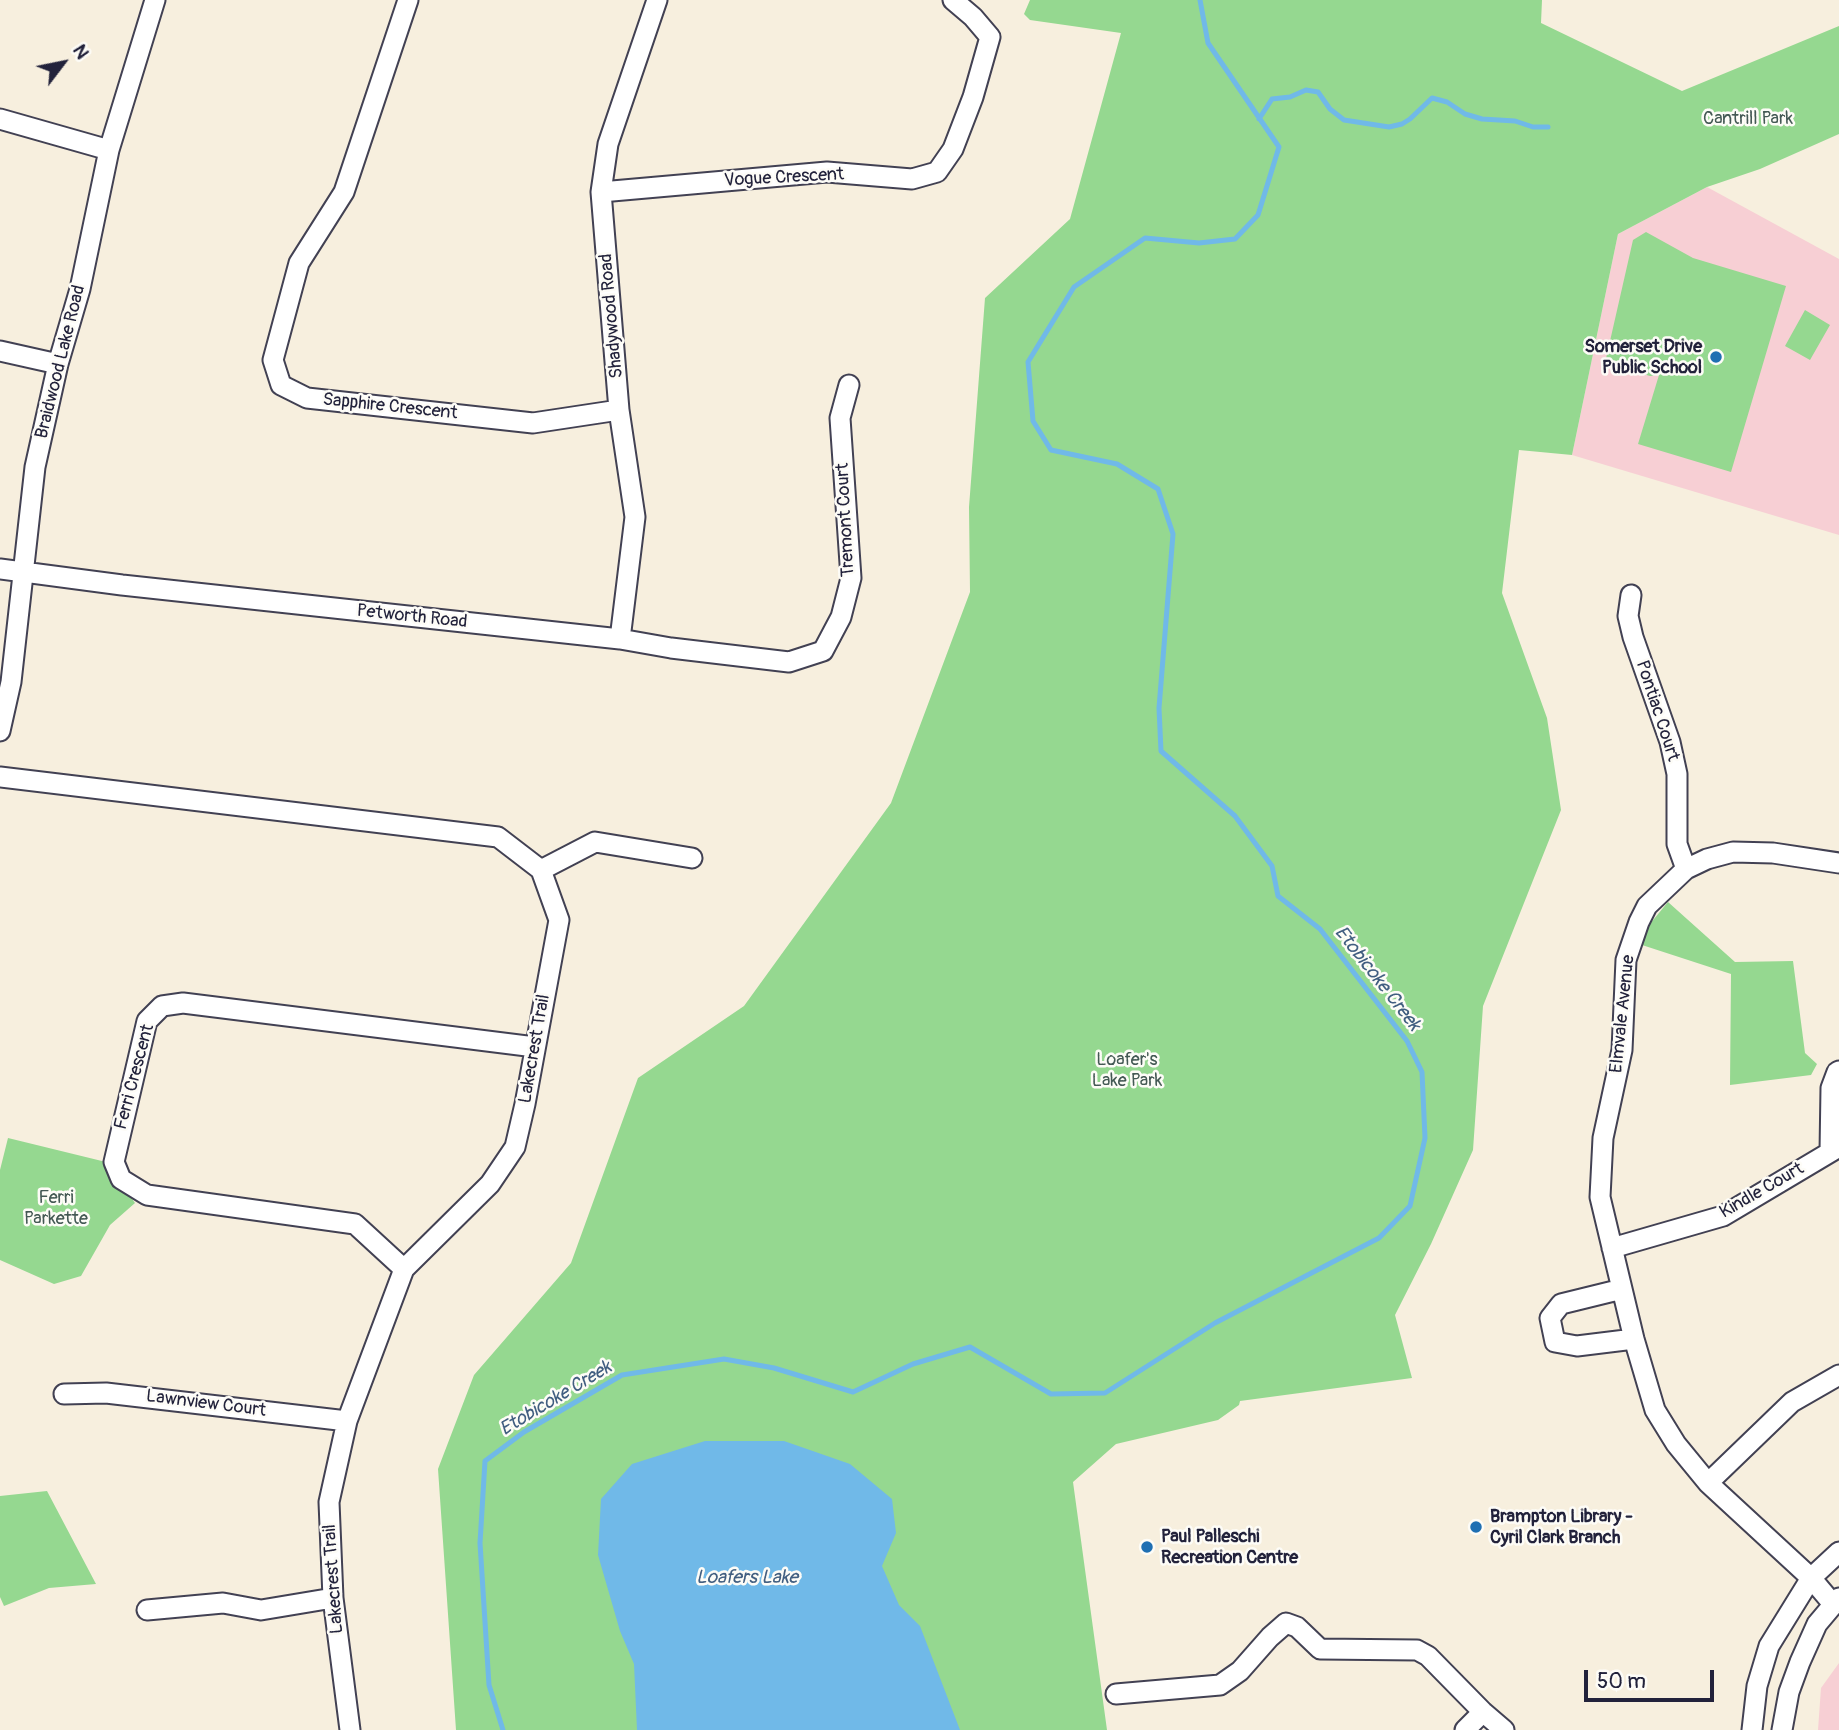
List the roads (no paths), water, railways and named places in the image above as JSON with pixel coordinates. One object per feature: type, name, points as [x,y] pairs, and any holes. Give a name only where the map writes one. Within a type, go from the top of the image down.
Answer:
[{"type":"street","name":"Braidwood Lake Road","points":[[0,732],[11,682],[35,467],[58,364],[80,289],[108,150],[155,0]]},
{"type":"street","name":"Sapphire Crescent","points":[[408,0],[344,192],[299,263],[273,360],[281,385],[307,398],[533,424],[619,410]]},
{"type":"street","name":"Shadywood Road","points":[[620,639],[635,517],[619,410],[601,192],[608,144],[657,0]]},
{"type":"street","name":"Vogue Crescent","points":[[601,192],[827,172],[912,179],[937,172],[953,149],[973,97],[990,37],[973,17],[953,0]]},
{"type":"street","points":[[0,119],[108,150]]},
{"type":"street","points":[[0,351],[58,364]]},
{"type":"street","name":"Tremont Court","points":[[822,651],[841,617],[851,578],[840,418],[849,385]]},
{"type":"street","name":"Petworth Road","points":[[0,569],[620,639],[789,662],[822,651]]},
{"type":"street","name":"Pontiac Court","points":[[1631,595],[1628,616],[1633,637],[1670,742],[1677,774],[1677,844],[1686,869]]},
{"type":"street","points":[[0,777],[498,837],[541,870],[595,842],[692,858]]},
{"type":"street","name":"Elmvale Avenue","points":[[1836,1601],[1709,1483],[1676,1444],[1655,1410],[1634,1339],[1600,1197],[1603,1138],[1622,1050],[1626,960],[1647,906],[1686,869],[1707,859],[1733,852],[1773,853],[1839,863]]},
{"type":"street","name":"Lakecrest Trail","points":[[350,1730],[333,1598],[329,1502],[347,1421],[404,1269],[490,1184],[515,1147],[559,920],[541,870]]},
{"type":"street","name":"Ferri Crescent","points":[[404,1269],[355,1224],[147,1195],[121,1179],[114,1162],[146,1021],[162,1006],[183,1003],[535,1047]]},
{"type":"street","name":"Kindle Court","points":[[1612,1248],[1723,1216],[1834,1149],[1831,1088],[1839,1072]]},
{"type":"street","points":[[1622,1289],[1561,1304],[1550,1318],[1555,1342],[1577,1346],[1634,1339]]},
{"type":"street","points":[[1709,1483],[1792,1402],[1839,1376]]},
{"type":"street","name":"Lawnview Court","points":[[64,1394],[106,1393],[347,1421]]},
{"type":"street","points":[[1752,1730],[1757,1686],[1769,1646],[1811,1578],[1839,1552]]},
{"type":"street","points":[[147,1610],[223,1603],[261,1610],[333,1598]]},
{"type":"street","points":[[1782,1730],[1789,1692],[1800,1662],[1817,1624],[1836,1601]]},
{"type":"street","points":[[1116,1694],[1220,1685],[1240,1671],[1286,1623],[1297,1627],[1320,1649],[1417,1650],[1428,1656],[1504,1730]]},
{"type":"street","points":[[1465,1730],[1483,1712]]},
{"type":"water","name":"Loafers Lake","points":[[705,1441],[784,1441],[850,1464],[892,1499],[896,1533],[882,1566],[899,1605],[920,1626],[960,1730],[637,1730],[634,1664],[620,1631],[598,1555],[601,1499],[632,1464]]},
{"type":"waterway","name":"Etobicoke Creek","points":[[503,1730],[489,1685],[480,1543],[485,1461],[524,1432],[622,1375],[724,1359],[774,1368],[853,1392],[913,1364],[970,1347],[1051,1394],[1105,1393],[1215,1323],[1379,1238],[1410,1206],[1425,1138],[1422,1072],[1407,1041],[1320,929],[1278,896],[1272,866],[1235,816],[1161,751],[1159,708],[1173,534],[1158,489],[1117,464],[1051,450],[1033,421],[1028,362],[1074,287],[1145,238],[1199,243],[1235,239],[1258,215],[1279,147],[1208,43],[1200,0]]},
{"type":"waterway","points":[[1259,119],[1272,99],[1290,97],[1306,90],[1318,92],[1330,109],[1344,120],[1389,127],[1410,119],[1432,98],[1447,102],[1465,114],[1482,119],[1548,127]]},
{"type":"place","name":"Somerset Drive Public School","points":[[1716,357]]},
{"type":"place","name":"Brampton Library - Cyril Clark Branch","points":[[1476,1527]]},
{"type":"place","name":"Paul Palleschi Recreation Centre","points":[[1147,1547]]},
{"type":"park label","name":"Cantrill Park","points":[[1748,119]]},
{"type":"park label","name":"Loafer's Lake Park","points":[[1127,1070]]},
{"type":"park label","name":"Ferri Parkette","points":[[56,1208]]}]
